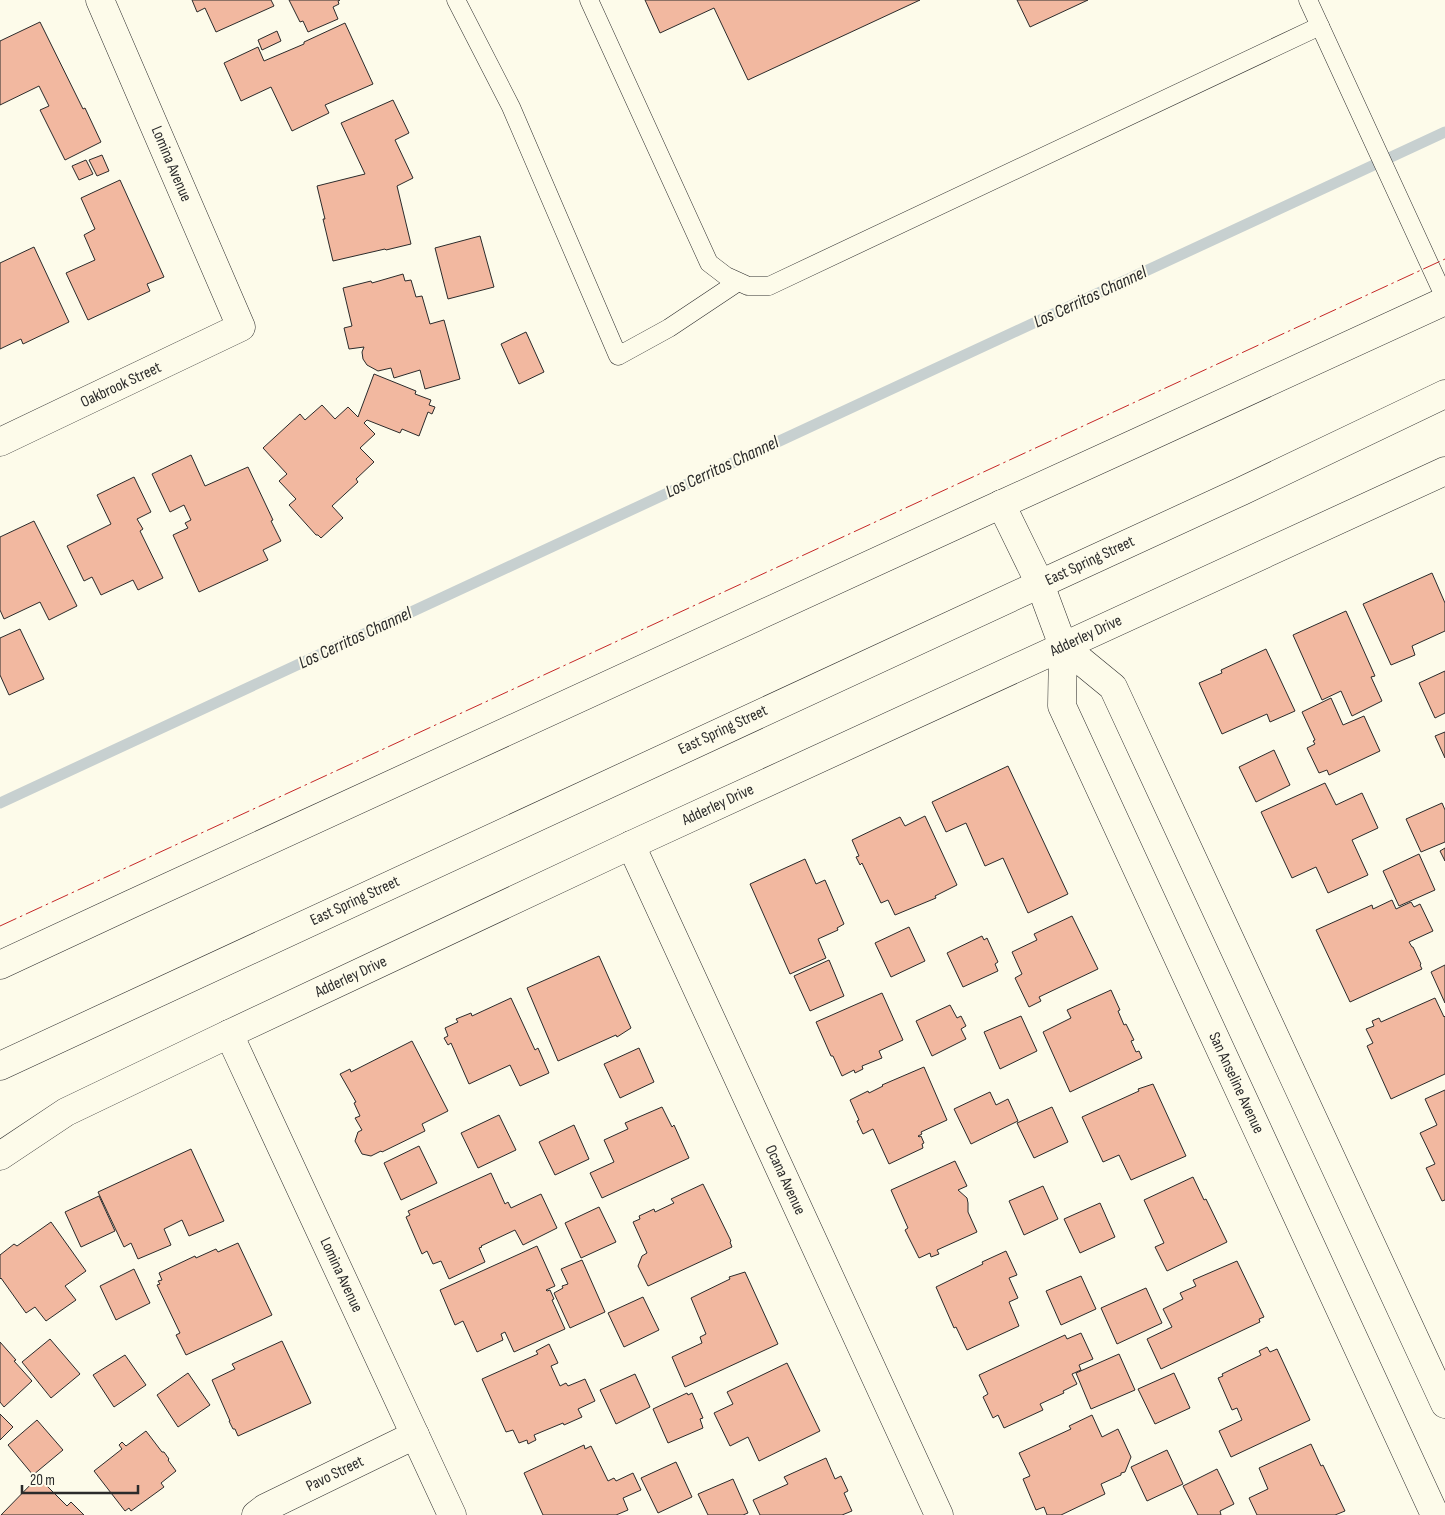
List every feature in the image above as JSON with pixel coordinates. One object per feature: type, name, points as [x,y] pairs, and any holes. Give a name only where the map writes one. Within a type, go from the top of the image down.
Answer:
[{"type":"street","name":"Lomina Avenue","points":[[100,0],[241,327]]},
{"type":"street","points":[[0,965],[292,828],[1286,376],[1445,300]]},
{"type":"street","name":"Oakbrook Street","points":[[0,442],[241,327]]},
{"type":"street","name":"East Spring Street","points":[[0,1066],[1242,491],[1445,394]]},
{"type":"street","name":"Adderley Drive","points":[[0,1156],[66,1112],[229,1034],[631,845],[1445,471]]},
{"type":"street","name":"San Anseline Avenue","points":[[1001,504],[1040,584],[1063,646],[1062,706],[1435,1515]]},
{"type":"street","points":[[1063,646],[1113,687],[1445,1404]]},
{"type":"street","name":"Ocana Avenue","points":[[631,845],[939,1515]]},
{"type":"street","name":"Lomina Avenue","points":[[229,1034],[452,1515]]},
{"type":"street","name":"Pavo Street","points":[[256,1515],[265,1508],[415,1435]]},
{"type":"lane","points":[[456,0],[511,107],[618,356],[669,328],[738,282]]},
{"type":"lane","points":[[589,0],[709,262],[726,276],[748,286],[769,286],[1320,26]]},
{"type":"lane","points":[[1308,0],[1445,300]]},
{"type":"building","points":[[192,0],[271,0],[274,6],[216,32],[205,8],[197,12]]},
{"type":"building","points":[[289,0],[340,0],[338,1],[339,4],[333,7],[338,19],[308,32],[303,21],[300,22]]},
{"type":"building","points":[[645,0],[920,0],[748,80],[714,8],[660,33]]},
{"type":"building","points":[[1017,0],[1088,0],[1030,27]]},
{"type":"building","points":[[40,22],[101,142],[65,160],[40,110],[49,106],[39,86],[0,105],[0,41]]},
{"type":"building","points":[[345,23],[373,84],[325,105],[329,113],[292,131],[271,87],[241,101],[224,63],[258,47],[264,61],[304,44],[304,42]]},
{"type":"building","points":[[277,31],[281,41],[262,50],[258,40]]},
{"type":"building","points":[[393,100],[409,133],[395,140],[413,178],[397,186],[411,244],[333,261],[317,186],[365,174],[341,123]]},
{"type":"building","points":[[102,155],[109,171],[97,176],[89,160]]},
{"type":"building","points":[[86,160],[93,174],[79,180],[72,166]]},
{"type":"building","points":[[120,180],[164,277],[147,284],[150,291],[88,320],[66,273],[95,260],[84,235],[95,229],[81,198]]},
{"type":"building","points":[[480,236],[494,287],[448,299],[435,248]]},
{"type":"building","points":[[34,247],[69,322],[23,344],[21,339],[0,349],[0,263]]},
{"type":"building","points":[[403,274],[405,281],[411,280],[416,297],[422,296],[430,324],[444,320],[460,379],[425,389],[420,370],[394,378],[391,368],[378,371],[367,365],[363,359],[362,352],[364,347],[349,349],[344,328],[352,326],[343,288],[371,281],[372,283]]},
{"type":"building","points":[[526,332],[544,372],[519,384],[501,344]]},
{"type":"building","points":[[374,374],[416,391],[415,394],[431,400],[429,405],[435,407],[432,414],[428,412],[419,436],[402,429],[400,433],[367,420],[364,423],[375,434],[360,448],[374,462],[356,479],[358,482],[332,506],[343,518],[321,538],[316,535],[289,505],[296,499],[279,481],[287,474],[263,448],[300,414],[305,420],[322,405],[335,419],[348,407],[358,417]]},
{"type":"building","points":[[191,455],[205,486],[248,467],[281,541],[263,550],[268,560],[199,592],[173,535],[188,528],[185,523],[191,520],[184,505],[170,512],[152,474]]},
{"type":"building","points":[[134,477],[151,512],[137,519],[143,529],[140,531],[163,578],[138,590],[133,580],[101,595],[92,577],[84,581],[67,546],[111,524],[97,495]]},
{"type":"building","points":[[34,521],[77,606],[49,620],[40,602],[4,619],[0,610],[0,537]]},
{"type":"building","points":[[1432,573],[1445,603],[1445,631],[1412,646],[1415,655],[1391,665],[1363,604]]},
{"type":"building","points":[[1346,611],[1375,676],[1371,677],[1382,701],[1352,716],[1341,691],[1322,700],[1293,635]]},
{"type":"building","points":[[20,629],[44,679],[9,695],[0,675],[0,638]]},
{"type":"building","points":[[1266,649],[1295,711],[1270,722],[1267,714],[1222,734],[1199,683],[1222,673],[1221,670]]},
{"type":"building","points":[[1445,671],[1445,713],[1435,718],[1419,683]]},
{"type":"building","points":[[1331,698],[1343,725],[1364,716],[1380,751],[1329,775],[1327,770],[1319,773],[1307,748],[1315,744],[1313,741],[1315,740],[1302,712]]},
{"type":"building","points":[[1445,732],[1445,758],[1435,736]]},
{"type":"building","points":[[1274,750],[1290,785],[1256,802],[1239,767]]},
{"type":"building","points":[[1008,766],[1068,894],[1028,913],[1003,858],[985,866],[966,823],[946,832],[932,802]]},
{"type":"building","points":[[1325,783],[1336,805],[1362,793],[1378,828],[1352,840],[1368,875],[1328,893],[1316,867],[1292,878],[1261,812]]},
{"type":"building","points":[[1442,803],[1445,810],[1445,842],[1421,852],[1406,819]]},
{"type":"building","points":[[925,816],[957,885],[935,896],[936,898],[895,915],[888,900],[881,903],[862,863],[860,865],[856,857],[859,856],[852,840],[900,817],[905,826]]},
{"type":"building","points":[[1445,848],[1445,861],[1440,851]]},
{"type":"building","points":[[1419,854],[1435,890],[1399,906],[1383,871]]},
{"type":"building","points":[[805,859],[816,884],[825,880],[844,924],[837,928],[838,930],[818,939],[826,958],[790,974],[750,884]]},
{"type":"building","points":[[1392,900],[1396,909],[1411,902],[1414,907],[1420,904],[1433,931],[1409,942],[1422,969],[1350,1002],[1316,930],[1372,905],[1373,909]]},
{"type":"building","points":[[1072,916],[1098,969],[1039,997],[1041,1001],[1029,1007],[1015,978],[1022,974],[1012,952],[1037,940],[1034,934]]},
{"type":"building","points":[[909,927],[925,961],[891,977],[875,943]]},
{"type":"building","points":[[982,936],[984,940],[987,938],[998,962],[995,964],[998,971],[963,987],[947,953]]},
{"type":"building","points":[[599,956],[631,1028],[617,1037],[616,1035],[558,1061],[527,988]]},
{"type":"building","points":[[829,960],[844,996],[810,1011],[794,976]]},
{"type":"building","points":[[1445,965],[1445,1003],[1431,972]]},
{"type":"building","points":[[1111,990],[1124,1025],[1126,1024],[1134,1040],[1131,1041],[1136,1052],[1139,1051],[1142,1058],[1070,1092],[1043,1032],[1071,1018],[1067,1010]]},
{"type":"building","points":[[882,993],[903,1040],[879,1051],[882,1058],[862,1066],[863,1069],[855,1073],[854,1070],[842,1076],[816,1022]]},
{"type":"building","points":[[511,998],[535,1050],[538,1048],[549,1073],[520,1086],[510,1065],[469,1084],[451,1043],[448,1045],[444,1038],[448,1036],[445,1028],[458,1022],[456,1019],[471,1013],[472,1016]]},
{"type":"building","points":[[1435,998],[1445,1016],[1445,1074],[1391,1099],[1367,1046],[1373,1043],[1366,1029],[1374,1026],[1372,1021],[1379,1018],[1381,1022]]},
{"type":"building","points":[[950,1005],[957,1018],[961,1016],[966,1026],[961,1029],[966,1039],[932,1056],[916,1021]]},
{"type":"building","points":[[1021,1016],[1037,1051],[1000,1069],[984,1032]]},
{"type":"building","points":[[412,1041],[448,1111],[422,1124],[425,1131],[382,1152],[371,1156],[362,1154],[355,1141],[358,1132],[362,1130],[355,1118],[360,1116],[354,1103],[356,1102],[340,1074],[350,1069],[351,1072]]},
{"type":"building","points":[[639,1048],[654,1082],[620,1098],[604,1064]]},
{"type":"building","points":[[924,1067],[947,1120],[921,1132],[922,1134],[918,1136],[921,1136],[924,1143],[922,1144],[923,1148],[889,1164],[873,1129],[863,1134],[850,1100]]},
{"type":"building","points":[[1153,1084],[1186,1156],[1131,1180],[1119,1155],[1103,1162],[1082,1117],[1139,1091],[1138,1089]]},
{"type":"building","points":[[1445,1090],[1445,1200],[1442,1201],[1426,1168],[1435,1164],[1420,1133],[1437,1125],[1425,1099]]},
{"type":"building","points":[[990,1092],[996,1105],[1008,1099],[1018,1121],[971,1144],[954,1109]]},
{"type":"building","points":[[662,1107],[672,1127],[674,1125],[689,1158],[602,1198],[590,1173],[614,1162],[604,1140],[628,1129],[625,1123]]},
{"type":"building","points":[[1052,1107],[1068,1142],[1034,1158],[1017,1123]]},
{"type":"building","points":[[499,1115],[516,1150],[478,1168],[461,1133]]},
{"type":"building","points":[[574,1125],[589,1159],[555,1175],[539,1142]]},
{"type":"building","points":[[419,1146],[437,1183],[401,1200],[384,1163]]},
{"type":"building","points":[[191,1149],[224,1221],[189,1236],[182,1220],[164,1229],[171,1245],[138,1259],[131,1243],[124,1247],[98,1192]]},
{"type":"building","points":[[955,1161],[967,1186],[958,1190],[967,1198],[968,1212],[977,1232],[937,1250],[939,1254],[931,1257],[930,1253],[919,1258],[905,1230],[908,1228],[891,1190]]},
{"type":"building","points":[[491,1173],[505,1204],[508,1202],[511,1208],[541,1194],[557,1228],[523,1245],[515,1230],[481,1246],[479,1248],[485,1262],[449,1279],[441,1261],[433,1264],[427,1251],[422,1254],[406,1217],[410,1215],[408,1211]]},
{"type":"building","points":[[1193,1177],[1227,1242],[1167,1271],[1155,1247],[1164,1243],[1144,1200]]},
{"type":"building","points":[[703,1184],[731,1241],[732,1247],[648,1286],[638,1266],[642,1256],[647,1253],[633,1222],[640,1219],[639,1216],[654,1209],[655,1212],[674,1203],[671,1199]]},
{"type":"building","points":[[1043,1186],[1058,1219],[1024,1235],[1009,1201]]},
{"type":"building","points":[[99,1196],[115,1231],[81,1247],[65,1212]]},
{"type":"building","points":[[1100,1203],[1115,1237],[1080,1253],[1064,1219]]},
{"type":"building","points":[[599,1207],[616,1242],[581,1258],[565,1223]]},
{"type":"building","points":[[51,1222],[86,1271],[65,1286],[76,1300],[46,1321],[35,1307],[26,1313],[0,1279],[0,1255],[14,1244],[17,1246]]},
{"type":"building","points":[[238,1243],[272,1315],[186,1355],[176,1335],[180,1333],[157,1285],[160,1284],[158,1281],[162,1280],[159,1273],[195,1256],[196,1258],[216,1249],[218,1252]]},
{"type":"building","points":[[537,1246],[555,1286],[546,1290],[550,1290],[554,1299],[552,1300],[565,1329],[514,1352],[505,1332],[501,1334],[503,1340],[477,1352],[463,1321],[455,1325],[440,1290]]},
{"type":"building","points":[[1006,1251],[1017,1275],[1009,1278],[1018,1298],[1009,1302],[1019,1326],[967,1350],[956,1327],[954,1328],[936,1287]]},
{"type":"building","points":[[582,1260],[605,1312],[570,1328],[554,1293],[563,1288],[562,1286],[568,1284],[561,1269]]},
{"type":"building","points":[[1237,1261],[1264,1317],[1259,1319],[1260,1322],[1161,1369],[1147,1339],[1172,1327],[1163,1309],[1183,1299],[1180,1293],[1196,1286],[1193,1280]]},
{"type":"building","points":[[134,1269],[150,1303],[116,1320],[100,1286]]},
{"type":"building","points":[[745,1272],[778,1344],[685,1387],[672,1357],[702,1343],[700,1337],[706,1334],[691,1298],[730,1279],[729,1277]]},
{"type":"building","points":[[1081,1276],[1096,1309],[1061,1325],[1046,1291]]},
{"type":"building","points":[[1146,1288],[1162,1323],[1117,1344],[1101,1308]]},
{"type":"building","points":[[643,1297],[659,1330],[624,1347],[608,1313]]},
{"type":"building","points":[[1081,1333],[1093,1359],[1079,1365],[1081,1370],[1072,1374],[1077,1384],[1063,1391],[1064,1393],[1040,1404],[1043,1410],[1004,1428],[998,1415],[993,1418],[983,1397],[988,1394],[979,1375],[1065,1335],[1067,1339]]},
{"type":"building","points":[[50,1339],[80,1374],[51,1398],[22,1362]]},
{"type":"building","points":[[282,1341],[311,1403],[238,1436],[229,1421],[212,1380],[235,1369],[232,1364]]},
{"type":"building","points":[[0,1342],[32,1381],[4,1407],[0,1402]]},
{"type":"building","points":[[549,1344],[558,1363],[551,1366],[560,1386],[566,1383],[568,1386],[585,1379],[595,1401],[578,1409],[582,1417],[534,1435],[536,1440],[528,1444],[527,1440],[519,1443],[513,1430],[506,1432],[482,1379],[538,1354],[536,1351]]},
{"type":"building","points":[[1267,1347],[1270,1352],[1277,1349],[1310,1420],[1231,1457],[1219,1431],[1242,1420],[1237,1408],[1232,1410],[1218,1378],[1223,1376],[1222,1374],[1261,1355],[1259,1351]]},
{"type":"building","points":[[1119,1354],[1135,1390],[1091,1409],[1076,1373]]},
{"type":"building","points":[[125,1355],[146,1385],[114,1407],[93,1375]]},
{"type":"building","points":[[787,1363],[820,1431],[759,1461],[748,1437],[730,1446],[714,1413],[733,1404],[727,1392]]},
{"type":"building","points":[[188,1373],[210,1405],[178,1427],[157,1395]]},
{"type":"building","points":[[1174,1373],[1190,1408],[1155,1424],[1138,1389]]},
{"type":"building","points":[[635,1374],[650,1407],[616,1424],[600,1390]]},
{"type":"building","points":[[687,1393],[688,1395],[692,1393],[703,1418],[700,1419],[703,1428],[668,1443],[653,1409]]},
{"type":"building","points":[[0,1414],[13,1427],[0,1440]]},
{"type":"building","points":[[1092,1415],[1102,1437],[1118,1429],[1131,1457],[1125,1472],[1101,1484],[1105,1494],[1061,1515],[1047,1515],[1044,1507],[1036,1510],[1023,1479],[1030,1476],[1019,1453],[1071,1429],[1069,1426]]},
{"type":"building","points":[[37,1420],[63,1450],[33,1475],[8,1445]]},
{"type":"building","points":[[146,1431],[162,1452],[164,1452],[176,1471],[161,1483],[164,1487],[131,1511],[129,1508],[125,1511],[94,1471],[122,1449],[119,1445],[122,1442],[126,1446]]},
{"type":"building","points":[[1311,1444],[1345,1511],[1335,1515],[1257,1515],[1249,1498],[1268,1489],[1259,1468]]},
{"type":"building","points":[[584,1445],[585,1449],[591,1446],[608,1481],[614,1478],[616,1481],[633,1473],[641,1490],[623,1498],[628,1510],[616,1515],[543,1515],[524,1473]]},
{"type":"building","points":[[1167,1450],[1183,1484],[1147,1501],[1131,1467]]},
{"type":"building","points":[[826,1458],[835,1479],[841,1476],[848,1491],[844,1493],[852,1511],[842,1515],[760,1515],[753,1500],[788,1484],[784,1477]]},
{"type":"building","points":[[676,1462],[692,1497],[658,1513],[641,1478]]},
{"type":"building","points":[[1217,1469],[1234,1504],[1220,1511],[1221,1515],[1198,1515],[1183,1486]]},
{"type":"building","points":[[38,1477],[67,1506],[71,1502],[84,1515],[1,1515]]},
{"type":"building","points":[[733,1479],[748,1513],[743,1515],[708,1515],[698,1494]]},
{"type":"waterway","name":"Los Cerritos Channel","points":[[0,803],[1445,132]]},
{"type":"power","points":[[0,926],[1445,259]]}]
